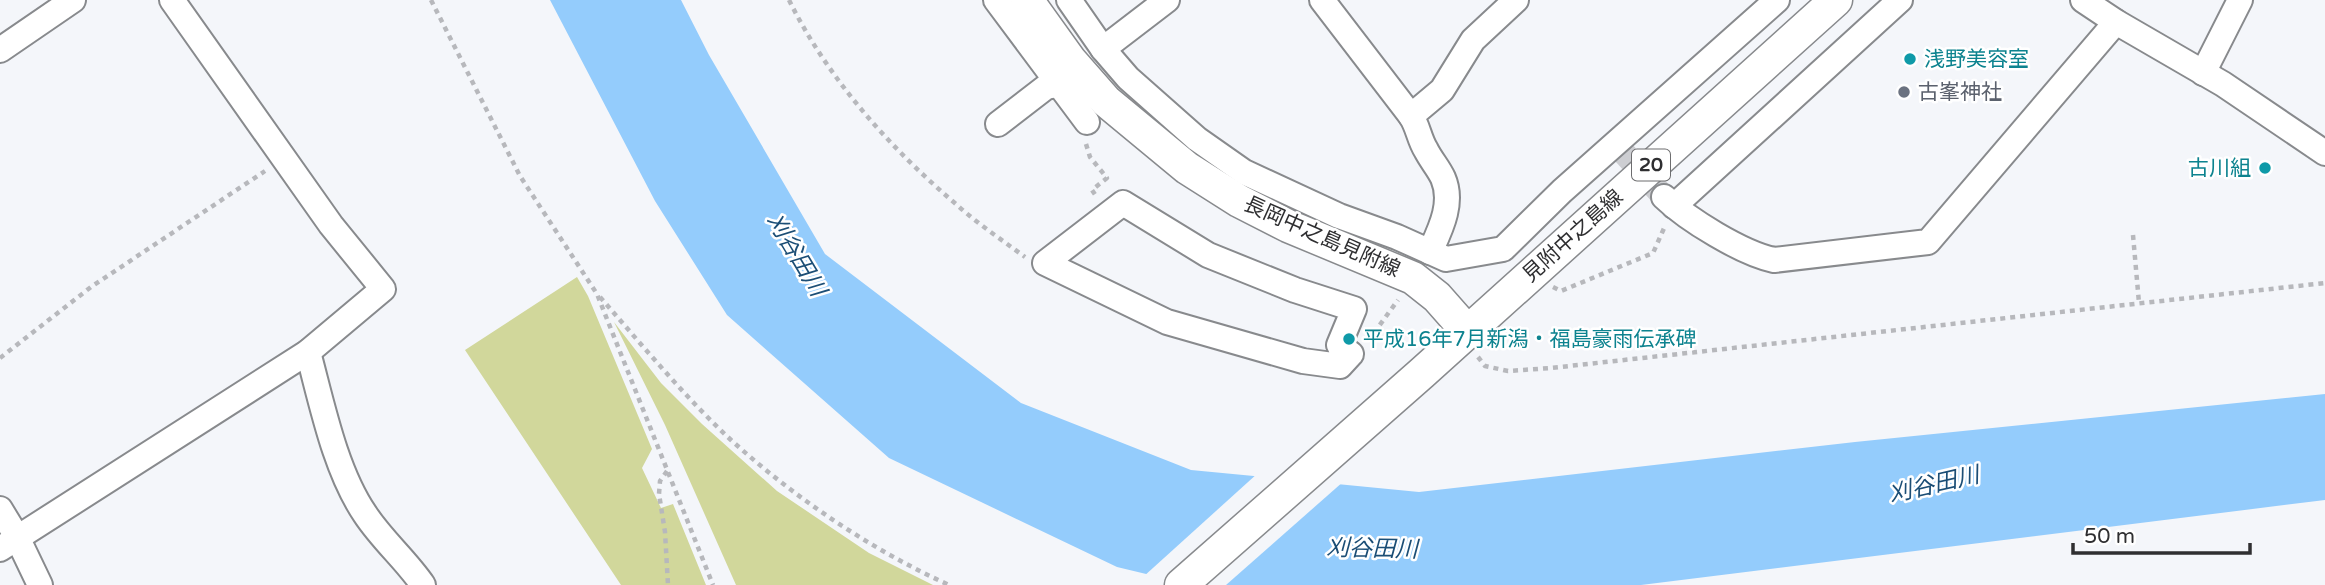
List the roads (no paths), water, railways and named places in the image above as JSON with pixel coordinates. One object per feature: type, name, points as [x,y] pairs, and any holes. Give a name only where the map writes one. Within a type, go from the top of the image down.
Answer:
[{"type":"main road","name":"長岡中之島見附線","points":[[1027,0],[1070,78],[1106,101],[1187,168],[1239,201],[1288,226],[1413,278],[1437,297],[1472,344]]},
{"type":"main road","name":"見附中之島線","points":[[1472,344],[1836,0]]},
{"type":"main road","name":"20","points":[[1181,585],[1422,373],[1472,344]]},
{"type":"street","points":[[0,50],[73,0]]},
{"type":"street","points":[[8,543],[308,352],[383,289],[331,225],[172,0]]},
{"type":"street","points":[[996,0],[1070,78],[1087,122]]},
{"type":"street","points":[[1069,0],[1103,49],[1128,78],[1187,130],[1244,172],[1339,216],[1446,259],[1503,249],[1562,191],[1619,148],[1777,0]]},
{"type":"street","points":[[1103,49],[1167,0]]},
{"type":"street","points":[[1322,0],[1411,116],[1416,124],[1416,132],[1444,180],[1447,198],[1443,223],[1430,252]]},
{"type":"street","points":[[1411,116],[1442,90],[1473,40],[1516,0]]},
{"type":"street","points":[[1900,0],[1669,201],[1697,222],[1757,256],[1774,260],[1928,242],[2116,22]]},
{"type":"street","points":[[2083,0],[2223,83],[2325,153]]},
{"type":"street","points":[[2203,73],[2240,0]]},
{"type":"street","points":[[998,124],[1046,87],[1070,78]]},
{"type":"street","points":[[1123,203],[1208,255],[1294,290],[1354,309],[1339,345],[1351,354],[1340,366],[1303,361],[1167,322],[1045,263],[1107,215],[1123,203]]},
{"type":"street","points":[[308,352],[329,428],[351,488],[365,514],[423,585]]},
{"type":"street","points":[[0,509],[8,543],[40,585]]},
{"type":"water","name":"刈谷田川","points":[[550,0],[681,0],[709,55],[825,254],[1021,403],[1191,470],[1419,492],[1855,442],[2325,394],[2325,500],[1641,585],[1192,585],[1117,567],[889,458],[727,315],[655,201]]},
{"type":"tunnel","points":[[1623,152],[1664,197]]},
{"type":"place","name":"浅野美容室","points":[[1910,59]]},
{"type":"place","name":"古峯神社","points":[[1904,92]]},
{"type":"place","name":"古川組","points":[[2265,168]]},
{"type":"place","name":"平成16年7月新潟・福島豪雨伝承碑","points":[[1349,339]]}]
